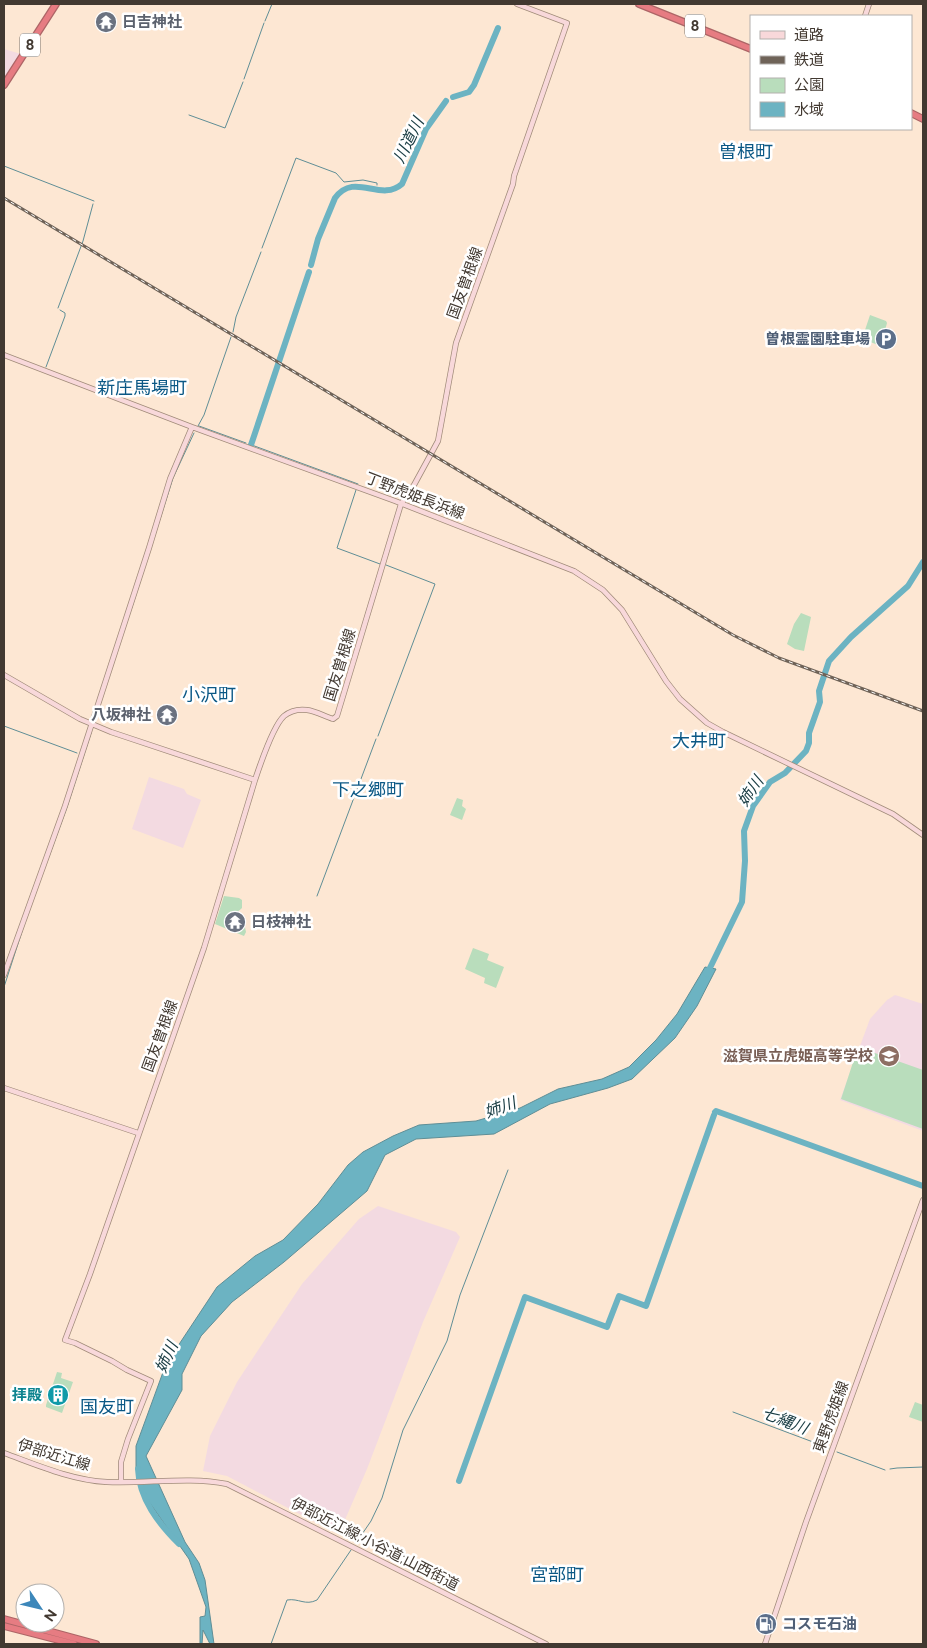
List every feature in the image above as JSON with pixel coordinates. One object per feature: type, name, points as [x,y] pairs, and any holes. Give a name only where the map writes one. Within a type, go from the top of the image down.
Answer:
[{"type":"highway","name":"8","points":[[4,85],[56,4]]},
{"type":"highway","name":"8","points":[[639,4],[750,49]]},
{"type":"highway","points":[[4,1620],[96,1644]]},
{"type":"highway","points":[[4,1626],[74,1644]]},
{"type":"main road","name":"国友曽根線","points":[[121,1482],[121,1462],[151,1381],[126,1370],[112,1360],[65,1340],[90,1274],[204,948],[254,780],[277,726],[284,716],[296,710],[307,710],[333,719],[337,716],[401,504],[414,485],[438,441],[456,343],[513,184],[529,131],[567,23],[517,4]]},
{"type":"main road","name":"丁野虎姫長浜線","points":[[4,355],[558,563],[586,578],[603,590],[622,610],[666,681],[685,705],[715,727],[892,814],[923,835]]},
{"type":"main road","points":[[4,975],[65,806],[170,479],[192,427]]},
{"type":"main road","points":[[4,675],[91,724],[254,780]]},
{"type":"main road","points":[[4,1088],[138,1133]]},
{"type":"main road","name":"東野虎姫線","points":[[766,1644],[806,1522],[923,1200]]},
{"type":"main road","name":"伊部近江線","points":[[4,1453],[79,1478],[127,1482]]},
{"type":"main road","name":"伊部近江線;小谷道;山西街道","points":[[127,1482],[214,1481],[235,1487],[546,1644]]},
{"type":"shaded area","points":[[4,49],[21,54],[4,79]]},
{"type":"shaded area","points":[[149,777],[184,789],[187,794],[201,800],[183,848],[132,829]]},
{"type":"shaded area","name":"滋賀県立虎姫高等学校","points":[[895,995],[923,1004],[923,1131],[840,1100],[870,1019],[887,1000]]},
{"type":"shaded area","points":[[378,1206],[456,1232],[460,1237],[423,1322],[367,1469],[341,1529],[334,1532],[227,1476],[203,1471],[210,1436],[237,1382],[302,1284],[359,1219]]},
{"type":"green space","points":[[870,315],[887,323],[881,346],[862,339]]},
{"type":"green space","points":[[801,613],[811,617],[804,651],[795,649],[787,644],[794,624]]},
{"type":"green space","points":[[457,798],[463,800],[462,806],[466,809],[462,820],[450,815]]},
{"type":"green space","points":[[224,896],[242,900],[242,908],[236,913],[234,919],[235,924],[241,916],[244,917],[246,932],[244,936],[215,924]]},
{"type":"green space","points":[[473,948],[489,954],[487,960],[504,967],[496,988],[484,983],[485,978],[465,969]]},
{"type":"green space","points":[[858,1047],[923,1070],[923,1129],[841,1099]]},
{"type":"green space","points":[[57,1372],[62,1373],[61,1378],[73,1382],[62,1413],[46,1407]]},
{"type":"green space","points":[[915,1402],[923,1405],[923,1422],[909,1417]]},
{"type":"water","points":[[705,967],[716,969],[697,1006],[675,1038],[632,1079],[608,1088],[550,1104],[494,1134],[416,1139],[385,1155],[367,1191],[284,1262],[232,1302],[201,1336],[182,1374],[182,1390],[146,1456],[185,1542],[199,1563],[205,1580],[214,1644],[210,1644],[203,1630],[202,1644],[200,1644],[200,1617],[205,1616],[206,1607],[189,1559],[147,1499],[136,1469],[136,1446],[166,1364],[217,1287],[255,1256],[283,1240],[318,1204],[348,1165],[363,1152],[419,1125],[476,1121],[520,1108],[558,1089],[602,1079],[629,1067],[656,1040],[677,1014]]},
{"type":"waterway","points":[[265,21],[272,4]]},
{"type":"waterway","points":[[244,79],[264,23]]},
{"type":"waterway","name":"川道川","points":[[453,97],[469,92],[474,85],[498,28]]},
{"type":"waterway","points":[[189,115],[225,128],[243,82]]},
{"type":"waterway","points":[[311,265],[318,239],[335,198],[343,190],[351,187],[385,190],[394,189],[402,184],[426,129],[446,101]]},
{"type":"waterway","points":[[262,248],[296,158],[336,173],[344,182],[363,180],[377,183],[377,185]]},
{"type":"waterway","points":[[4,166],[94,201]]},
{"type":"waterway","points":[[58,308],[83,241],[93,204]]},
{"type":"waterway","points":[[233,332],[236,317],[261,252]]},
{"type":"waterway","points":[[251,445],[309,272]]},
{"type":"waterway","points":[[46,367],[65,316],[65,313],[60,310]]},
{"type":"waterway","points":[[198,426],[204,415],[231,337]]},
{"type":"waterway","points":[[199,426],[246,443]]},
{"type":"waterway","points":[[131,610],[173,478],[194,433]]},
{"type":"waterway","points":[[249,444],[358,484]]},
{"type":"waterway","points":[[356,490],[337,548],[380,564]]},
{"type":"waterway","name":"姉川","points":[[707,974],[742,902],[745,861],[744,831],[753,806],[770,782],[785,773],[806,751],[809,743],[809,733],[820,702],[819,691],[829,661],[851,637],[908,586],[923,562]]},
{"type":"waterway","points":[[378,736],[435,584],[386,565]]},
{"type":"waterway","points":[[4,726],[77,753]]},
{"type":"waterway","points":[[48,859],[91,733]]},
{"type":"waterway","points":[[317,896],[376,739]]},
{"type":"waterway","points":[[4,987],[26,919]]},
{"type":"waterway","points":[[715,1112],[923,1186]]},
{"type":"waterway","points":[[459,1481],[525,1297],[607,1327],[619,1296],[646,1306],[714,1115]]},
{"type":"waterway","points":[[356,1543],[371,1521],[382,1498],[403,1430],[447,1341],[460,1295],[508,1170]]},
{"type":"waterway","name":"七縄川","points":[[733,1412],[829,1448]]},
{"type":"waterway","name":"七縄川","points":[[837,1452],[885,1470]]},
{"type":"waterway","name":"七縄川","points":[[890,1469],[923,1467]]},
{"type":"waterway","name":"姉川","points":[[138,1469],[139,1480],[146,1501],[164,1528],[179,1544]]},
{"type":"waterway","points":[[271,1644],[287,1600],[305,1602],[317,1600],[351,1550]]},
{"type":"railway","points":[[4,198],[733,635],[779,658],[923,711]]},
{"type":"place","name":"日吉神社","points":[[106,22]]},
{"type":"place","name":"曽根霊園駐車場","points":[[886,339]]},
{"type":"place","name":"八坂神社","points":[[167,715]]},
{"type":"place","name":"日枝神社","points":[[235,922]]},
{"type":"place","name":"滋賀県立虎姫高等学校","points":[[889,1056]]},
{"type":"place","name":"拝殿","points":[[58,1395]]},
{"type":"place","name":"コスモ石油","points":[[766,1624]]},
{"type":"district","name":"曽根町","points":[[746,152]]},
{"type":"district","name":"新庄馬場町","points":[[142,388]]},
{"type":"district","name":"小沢町","points":[[209,695]]},
{"type":"district","name":"大井町","points":[[699,741]]},
{"type":"district","name":"下之郷町","points":[[368,790]]},
{"type":"district","name":"国友町","points":[[107,1407]]},
{"type":"district","name":"宮部町","points":[[557,1575]]}]
